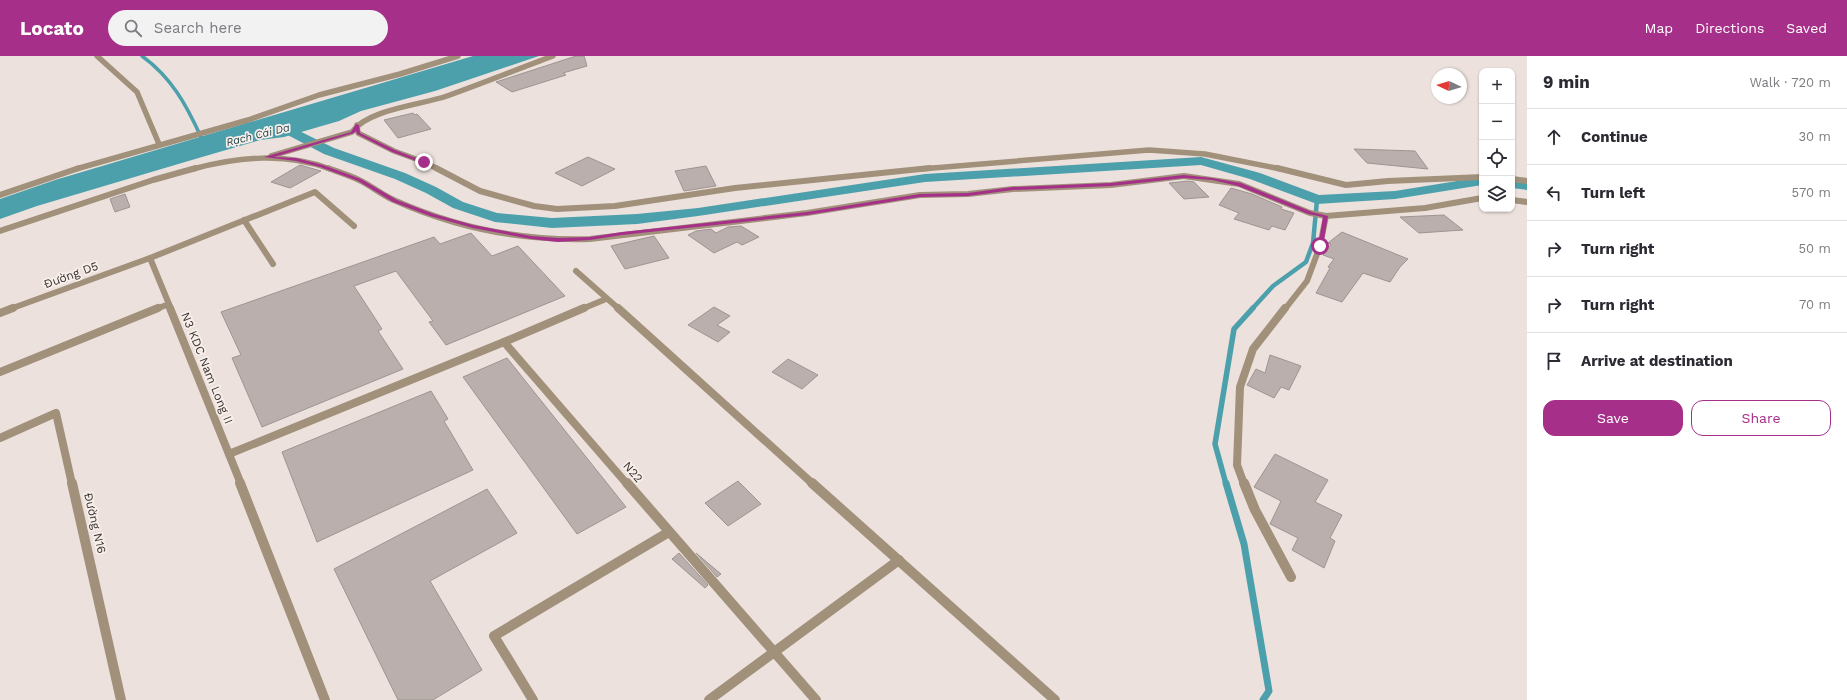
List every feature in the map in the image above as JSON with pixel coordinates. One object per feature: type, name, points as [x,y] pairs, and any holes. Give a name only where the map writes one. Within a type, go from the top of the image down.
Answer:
[{"type":"street","points":[[97,56],[137,92],[159,144]]},
{"type":"street","points":[[0,195],[88,164],[248,120],[319,95],[400,74],[458,56]]},
{"type":"street","points":[[266,157],[352,132],[357,125],[380,114],[446,96],[553,56]]},
{"type":"street","points":[[357,125],[358,133],[394,151],[424,162],[480,191],[534,206],[557,209],[615,206],[735,188],[932,168],[1149,150],[1205,154],[1264,165],[1346,185],[1388,181],[1479,177]]},
{"type":"street","points":[[0,231],[153,180],[204,166],[238,159],[266,157],[296,160],[322,166],[359,180],[395,201],[432,215],[459,223],[531,238],[558,240],[590,239],[622,234],[807,214],[920,195],[968,194],[1013,189],[1111,185],[1184,176],[1239,184],[1310,213],[1326,216],[1425,208],[1479,199]]},
{"type":"street","points":[[1515,179],[1527,181]]},
{"type":"street","points":[[150,258],[315,192],[354,226]]},
{"type":"street","points":[[1515,200],[1527,202]]},
{"type":"street","points":[[1291,577],[1255,510],[1237,464],[1240,387],[1253,350],[1307,281],[1320,246],[1326,216]]},
{"type":"street","points":[[244,220],[273,264]]},
{"type":"street","name":"N3 KDC Nam Long II","points":[[150,258],[229,454],[325,700]]},
{"type":"street","name":"Đường D5","points":[[0,313],[150,258]]},
{"type":"street","points":[[576,271],[1055,700]]},
{"type":"street","points":[[229,454],[606,299]]},
{"type":"street","points":[[0,372],[169,304]]},
{"type":"street","name":"N22","points":[[504,342],[816,700]]},
{"type":"street","name":"Đường N16","points":[[0,438],[56,413],[121,700]]},
{"type":"street","points":[[533,700],[494,636],[670,532]]},
{"type":"street","points":[[709,700],[899,560]]},
{"type":"water","name":"Rạch Cái Da","points":[[473,56],[539,56],[435,91],[361,111],[339,121],[284,137],[260,140],[37,206],[0,219],[0,199],[55,180]]},
{"type":"building","points":[[576,56],[584,56],[587,66],[563,73],[566,75],[512,92],[496,82]]},
{"type":"building","points":[[413,113],[415,115],[417,114],[431,129],[398,138],[384,120]]},
{"type":"building","points":[[1354,149],[1415,151],[1428,169],[1367,163]]},
{"type":"building","points":[[588,157],[615,169],[582,186],[555,173]]},
{"type":"building","points":[[300,165],[321,171],[290,188],[271,182]]},
{"type":"building","points":[[706,166],[716,186],[684,191],[675,171]]},
{"type":"building","points":[[1188,181],[1194,182],[1209,197],[1184,199],[1169,183]]},
{"type":"building","points":[[1231,188],[1252,194],[1282,207],[1281,209],[1294,213],[1285,230],[1272,226],[1269,230],[1234,219],[1239,213],[1219,205]]},
{"type":"building","points":[[125,194],[130,207],[115,212],[110,199]]},
{"type":"building","points":[[1444,215],[1463,230],[1419,233],[1400,217]]},
{"type":"building","points":[[741,226],[759,237],[742,245],[737,242],[714,253],[688,235],[696,231],[711,229],[716,233],[728,227]]},
{"type":"building","points":[[1342,232],[1408,259],[1400,267],[1390,282],[1363,273],[1342,302],[1316,293],[1330,268],[1328,267],[1334,259],[1323,255],[1331,244],[1328,243]]},
{"type":"building","points":[[471,233],[492,256],[518,246],[565,296],[446,345],[429,322],[433,321],[396,271],[354,286],[382,329],[378,331],[403,369],[262,427],[232,358],[241,355],[221,312],[434,237],[440,244]]},
{"type":"building","points":[[654,236],[669,258],[625,269],[611,246]]},
{"type":"building","points":[[714,307],[730,316],[717,325],[730,332],[718,342],[688,325]]},
{"type":"building","points":[[1270,355],[1301,366],[1289,390],[1281,387],[1274,398],[1247,385],[1256,369],[1265,373]]},
{"type":"building","points":[[507,358],[626,507],[577,534],[463,377]]},
{"type":"building","points":[[788,359],[818,375],[802,389],[772,372]]},
{"type":"building","points":[[431,391],[448,419],[444,421],[473,470],[317,542],[282,452]]},
{"type":"building","points":[[1275,454],[1328,480],[1315,502],[1342,515],[1330,538],[1335,541],[1324,568],[1292,550],[1298,538],[1270,524],[1281,501],[1254,487]]},
{"type":"building","points":[[738,481],[761,504],[728,526],[705,503]]},
{"type":"building","points":[[487,489],[517,533],[430,581],[482,670],[433,700],[398,700],[334,569]]},
{"type":"building","points":[[679,553],[708,585],[705,588],[672,559]]},
{"type":"building","points":[[696,553],[721,574],[717,577]]},
{"type":"waterway","points":[[142,56],[161,73],[177,92],[190,113],[201,137]]},
{"type":"waterway","points":[[285,128],[329,151],[400,176],[431,190],[458,205],[495,217],[552,223],[637,219],[698,212],[925,178],[1201,161],[1255,176],[1317,200],[1395,195],[1479,181]]},
{"type":"waterway","points":[[1515,184],[1527,186]]},
{"type":"waterway","points":[[1252,309],[1273,286],[1306,262],[1313,243],[1317,200]]},
{"type":"waterway","points":[[1226,484],[1215,444],[1234,329],[1253,308]]},
{"type":"waterway","points":[[1226,483],[1244,544],[1269,691],[1263,700]]},
{"type":"route","points":[[424,162],[394,151],[358,133],[357,125],[352,132],[266,157],[296,160],[322,166],[359,180],[395,201],[432,215],[473,227],[531,238],[558,240],[590,239],[752,219],[807,214],[920,195],[968,194],[1013,189],[1068,188],[1111,185],[1184,176],[1239,184],[1310,213],[1326,216],[1320,246]]}]
